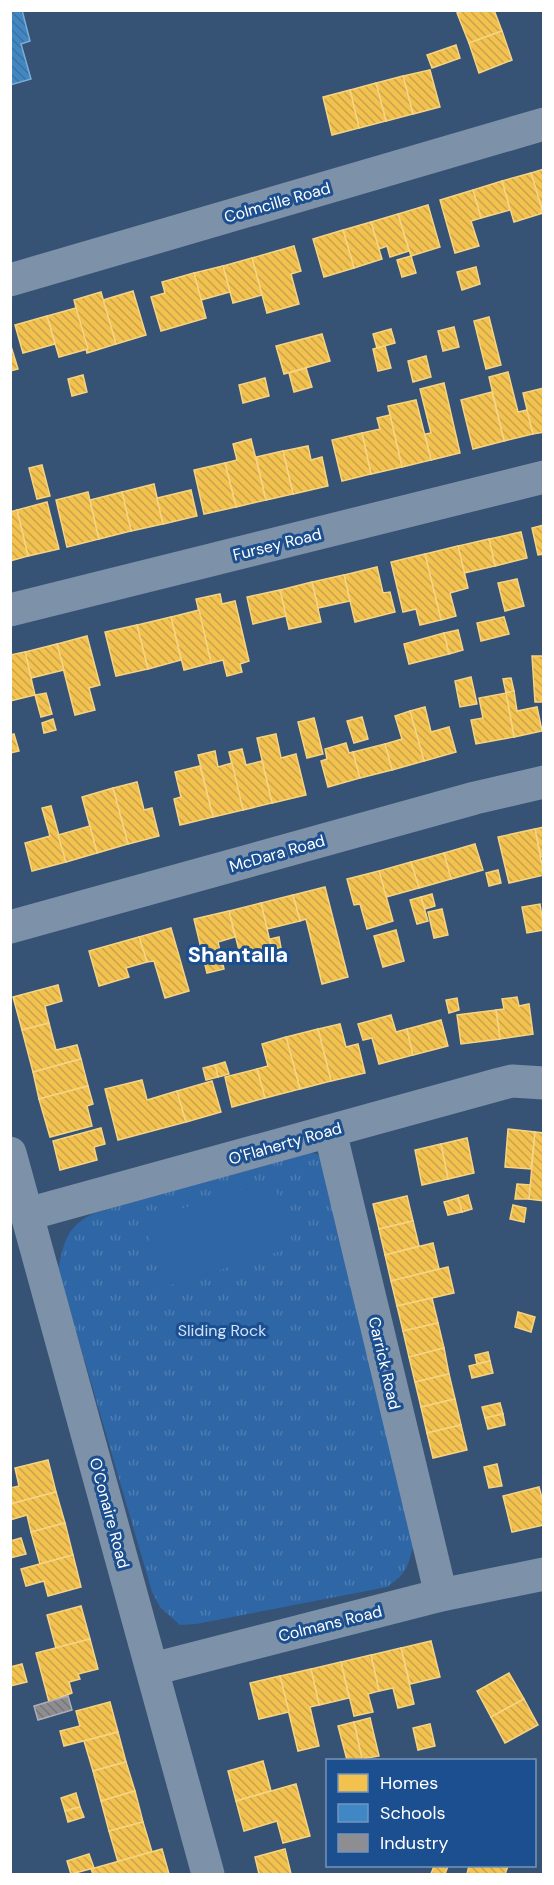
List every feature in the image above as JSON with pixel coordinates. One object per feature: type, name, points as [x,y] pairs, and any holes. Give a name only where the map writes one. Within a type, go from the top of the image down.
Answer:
[{"type":"street","name":"Colmcille Road","points":[[10,280],[543,123]]},
{"type":"street","name":"Fursey Road","points":[[10,610],[543,477]]},
{"type":"street","name":"McDara Road","points":[[10,927],[475,798],[543,782]]},
{"type":"street","name":"O'Flaherty Road","points":[[28,1214],[512,1081],[543,1083]]},
{"type":"street","name":"Carrick Road","points":[[330,1131],[441,1595]]},
{"type":"street","name":"O'Conaire Road","points":[[10,1153],[208,1875]]},
{"type":"street","name":"Colmans Road","points":[[153,1668],[441,1595],[543,1574]]},
{"type":"street","points":[[509,1581],[543,1595]]},
{"type":"green space","name":"Sliding Rock","points":[[304,1151],[317,1154],[325,1162],[414,1541],[411,1556],[403,1572],[387,1587],[196,1624],[180,1625],[160,1607],[152,1592],[58,1269],[62,1251],[71,1231],[92,1214]]},
{"type":"green space","points":[[273,1180],[294,1247],[164,1287],[143,1221]]},
{"type":"building: Homes","points":[[465,10],[494,10],[502,31],[469,43],[457,13]]},
{"type":"building: Homes","points":[[502,31],[512,60],[479,73],[469,43]]},
{"type":"building: Homes","points":[[456,45],[460,58],[432,68],[427,55]]},
{"type":"building: Homes","points":[[430,70],[440,107],[413,114],[403,76]]},
{"type":"building: Homes","points":[[403,76],[413,114],[386,121],[376,83]]},
{"type":"building: Homes","points":[[376,83],[386,121],[359,128],[350,90]]},
{"type":"building: Homes","points":[[350,90],[359,128],[332,135],[323,97]]},
{"type":"building: Homes","points":[[544,169],[544,213],[543,213],[531,173]]},
{"type":"building: Homes","points":[[531,173],[543,213],[514,222],[502,181]]},
{"type":"building: Homes","points":[[502,181],[510,210],[481,218],[473,190]]},
{"type":"building: Homes","points":[[473,190],[481,218],[471,221],[479,246],[455,253],[440,200]]},
{"type":"building: Homes","points":[[428,205],[440,247],[411,256],[398,214]]},
{"type":"building: Homes","points":[[398,214],[409,251],[390,257],[387,246],[379,249],[371,222]]},
{"type":"building: Homes","points":[[371,222],[382,259],[354,268],[343,230]]},
{"type":"building: Homes","points":[[343,230],[354,268],[324,277],[313,239]]},
{"type":"building: Homes","points":[[294,246],[301,271],[291,274],[299,304],[267,313],[252,258]]},
{"type":"building: Homes","points":[[411,256],[416,273],[402,277],[397,260]]},
{"type":"building: Homes","points":[[252,258],[262,295],[233,303],[223,266]]},
{"type":"building: Homes","points":[[223,266],[230,292],[201,300],[194,273]]},
{"type":"building: Homes","points":[[476,267],[480,284],[462,290],[457,272]]},
{"type":"building: Homes","points":[[194,273],[206,318],[161,331],[151,297],[165,293],[162,282]]},
{"type":"building: Homes","points":[[133,291],[146,335],[116,344],[103,300]]},
{"type":"building: Homes","points":[[101,292],[116,344],[87,353],[74,300]]},
{"type":"building: Homes","points":[[76,308],[88,349],[59,357],[47,316]]},
{"type":"building: Homes","points":[[47,316],[55,344],[23,353],[15,325]]},
{"type":"building: Homes","points":[[489,317],[501,365],[486,369],[474,321]]},
{"type":"building: Homes","points":[[454,327],[459,347],[443,351],[438,331]]},
{"type":"building: Homes","points":[[391,329],[395,343],[377,348],[373,334]]},
{"type":"building: Homes","points":[[322,334],[330,361],[284,374],[276,346]]},
{"type":"building: Homes","points":[[10,343],[18,369],[10,371]]},
{"type":"building: Homes","points":[[385,346],[391,368],[378,371],[373,349]]},
{"type":"building: Homes","points":[[426,356],[431,377],[413,382],[408,361]]},
{"type":"building: Homes","points":[[306,368],[312,387],[294,392],[289,373]]},
{"type":"building: Homes","points":[[508,372],[518,412],[527,410],[533,434],[504,441],[489,377]]},
{"type":"building: Homes","points":[[83,375],[87,392],[72,396],[68,379]]},
{"type":"building: Homes","points":[[265,378],[269,396],[243,403],[239,385]]},
{"type":"building: Homes","points":[[444,383],[460,453],[431,460],[425,434],[431,433],[420,389]]},
{"type":"building: Homes","points":[[544,388],[544,432],[533,434],[523,393]]},
{"type":"building: Homes","points":[[492,392],[504,441],[473,449],[461,400]]},
{"type":"building: Homes","points":[[416,400],[431,460],[402,467],[388,406]]},
{"type":"building: Homes","points":[[390,415],[402,467],[371,474],[362,433],[380,429],[377,418]]},
{"type":"building: Homes","points":[[362,433],[371,474],[342,481],[332,440]]},
{"type":"building: Homes","points":[[251,439],[266,500],[236,507],[225,463],[237,460],[233,444]]},
{"type":"building: Homes","points":[[308,446],[311,460],[322,457],[328,486],[293,494],[283,451]]},
{"type":"building: Homes","points":[[283,451],[293,494],[266,500],[256,457]]},
{"type":"building: Homes","points":[[225,463],[236,507],[204,514],[194,470]]},
{"type":"building: Homes","points":[[42,465],[50,496],[37,499],[29,468]]},
{"type":"building: Homes","points":[[154,484],[163,524],[131,531],[122,492]]},
{"type":"building: Homes","points":[[191,490],[197,516],[163,524],[157,498]]},
{"type":"building: Homes","points":[[88,492],[99,539],[67,547],[56,500]]},
{"type":"building: Homes","points":[[122,492],[131,531],[99,539],[90,500]]},
{"type":"building: Homes","points":[[47,502],[59,549],[28,556],[17,510]]},
{"type":"building: Homes","points":[[17,510],[28,556],[10,561],[10,512]]},
{"type":"building: Homes","points":[[544,525],[544,554],[538,555],[532,528]]},
{"type":"building: Homes","points":[[521,532],[527,558],[495,566],[489,539]]},
{"type":"building: Homes","points":[[489,539],[495,566],[464,573],[458,546]]},
{"type":"building: Homes","points":[[458,546],[468,588],[450,593],[456,616],[441,620],[425,554]]},
{"type":"building: Homes","points":[[425,554],[441,620],[420,625],[416,609],[403,612],[391,562]]},
{"type":"building: Homes","points":[[377,567],[383,593],[390,592],[395,612],[355,622],[344,575]]},
{"type":"building: Homes","points":[[344,575],[350,601],[318,608],[312,582]]},
{"type":"building: Homes","points":[[517,579],[524,606],[505,611],[498,583]]},
{"type":"building: Homes","points":[[312,582],[321,622],[289,629],[280,590]]},
{"type":"building: Homes","points":[[280,590],[286,616],[253,624],[247,597]]},
{"type":"building: Homes","points":[[220,594],[222,604],[235,601],[249,661],[240,664],[242,672],[227,676],[223,660],[211,663],[196,599]]},
{"type":"building: Homes","points":[[199,610],[211,663],[184,670],[171,617]]},
{"type":"building: Homes","points":[[171,617],[181,660],[148,669],[137,625]]},
{"type":"building: Homes","points":[[504,617],[509,634],[481,641],[477,623]]},
{"type":"building: Homes","points":[[137,625],[148,669],[116,676],[105,632]]},
{"type":"building: Homes","points":[[458,630],[463,650],[449,654],[444,633]]},
{"type":"building: Homes","points":[[444,633],[449,654],[409,664],[404,644]]},
{"type":"building: Homes","points":[[87,636],[100,685],[89,688],[95,710],[75,715],[57,644]]},
{"type":"building: Homes","points":[[57,644],[64,670],[31,678],[25,652]]},
{"type":"building: Homes","points":[[25,652],[35,695],[10,701],[10,655]]},
{"type":"building: Homes","points":[[532,656],[544,656],[544,702],[535,702]]},
{"type":"building: Homes","points":[[471,677],[477,704],[460,707],[455,681]]},
{"type":"building: Homes","points":[[511,678],[514,691],[506,693],[503,679]]},
{"type":"building: Homes","points":[[514,691],[517,711],[537,707],[542,731],[514,737],[506,693]]},
{"type":"building: Homes","points":[[46,693],[52,714],[41,717],[35,695]]},
{"type":"building: Homes","points":[[506,693],[514,737],[476,744],[471,720],[483,718],[479,698]]},
{"type":"building: Homes","points":[[425,707],[431,732],[449,727],[456,752],[424,761],[410,711]]},
{"type":"building: Homes","points":[[410,711],[424,761],[392,770],[385,744],[402,739],[395,716]]},
{"type":"building: Homes","points":[[362,717],[368,739],[354,743],[347,721]]},
{"type":"building: Homes","points":[[314,718],[323,754],[307,758],[298,722]]},
{"type":"building: Homes","points":[[53,719],[56,730],[44,733],[42,723]]},
{"type":"building: Homes","points":[[14,734],[19,751],[10,753],[10,735]]},
{"type":"building: Homes","points":[[276,734],[281,758],[296,754],[306,795],[272,803],[257,738]]},
{"type":"building: Homes","points":[[346,743],[349,753],[353,752],[360,778],[328,787],[321,761],[327,759],[325,749]]},
{"type":"building: Homes","points":[[385,744],[392,770],[360,778],[353,752]]},
{"type":"building: Homes","points":[[242,749],[246,765],[262,761],[272,803],[243,810],[229,752]]},
{"type":"building: Homes","points":[[215,751],[218,767],[232,763],[243,810],[213,817],[198,755]]},
{"type":"building: Homes","points":[[200,766],[213,817],[180,825],[174,799],[181,797],[175,772]]},
{"type":"building: Homes","points":[[137,782],[144,810],[152,808],[159,836],[128,844],[113,788]]},
{"type":"building: Homes","points":[[113,788],[128,844],[97,853],[82,797]]},
{"type":"building: Homes","points":[[51,806],[66,862],[32,871],[25,843],[50,836],[42,808]]},
{"type":"building: Homes","points":[[90,826],[97,853],[66,862],[58,835]]},
{"type":"building: Homes","points":[[544,827],[544,856],[541,857],[535,829]]},
{"type":"building: Homes","points":[[535,829],[544,875],[509,883],[498,837]]},
{"type":"building: Homes","points":[[475,844],[483,870],[451,879],[444,853]]},
{"type":"building: Homes","points":[[444,853],[451,879],[419,888],[411,862]]},
{"type":"building: Homes","points":[[411,862],[419,888],[386,897],[379,871]]},
{"type":"building: Homes","points":[[498,870],[501,883],[489,886],[486,873]]},
{"type":"building: Homes","points":[[379,871],[393,921],[367,929],[360,904],[354,905],[347,879]]},
{"type":"building: Homes","points":[[325,887],[348,977],[322,984],[306,919],[300,921],[293,895]]},
{"type":"building: Homes","points":[[432,894],[435,906],[425,909],[421,897]]},
{"type":"building: Homes","points":[[293,895],[300,921],[267,929],[261,903]]},
{"type":"building: Homes","points":[[421,897],[428,921],[417,924],[410,900]]},
{"type":"building: Homes","points":[[261,903],[272,950],[241,958],[229,911]]},
{"type":"building: Homes","points":[[540,904],[544,930],[527,933],[522,907]]},
{"type":"building: Homes","points":[[442,909],[448,935],[434,938],[428,912]]},
{"type":"building: Homes","points":[[229,911],[235,937],[218,942],[224,969],[207,973],[194,919]]},
{"type":"building: Homes","points":[[171,928],[189,991],[165,998],[154,961],[147,962],[139,937]]},
{"type":"building: Homes","points":[[396,930],[404,961],[383,967],[374,936]]},
{"type":"building: Homes","points":[[139,937],[147,962],[126,968],[129,977],[99,986],[89,951]]},
{"type":"building: Homes","points":[[279,937],[281,948],[272,950],[270,939]]},
{"type":"building: Homes","points":[[58,985],[62,1001],[45,1006],[49,1023],[22,1030],[13,997]]},
{"type":"building: Homes","points":[[517,997],[519,1006],[529,1004],[533,1034],[500,1039],[496,1010],[504,1009],[502,999]]},
{"type":"building: Homes","points":[[457,998],[459,1010],[449,1013],[446,1000]]},
{"type":"building: Homes","points":[[496,1010],[500,1039],[461,1044],[457,1015]]},
{"type":"building: Homes","points":[[391,1015],[396,1032],[407,1029],[413,1055],[379,1064],[372,1038],[363,1040],[358,1024]]},
{"type":"building: Homes","points":[[441,1020],[448,1046],[413,1055],[407,1029]]},
{"type":"building: Homes","points":[[49,1023],[56,1050],[77,1045],[81,1059],[33,1072],[22,1030]]},
{"type":"building: Homes","points":[[340,1024],[346,1047],[358,1044],[365,1073],[331,1081],[318,1029]]},
{"type":"building: Homes","points":[[318,1029],[331,1081],[300,1089],[286,1037]]},
{"type":"building: Homes","points":[[286,1037],[300,1089],[265,1098],[257,1069],[268,1066],[262,1044]]},
{"type":"building: Homes","points":[[81,1059],[88,1086],[39,1099],[33,1072]]},
{"type":"building: Homes","points":[[225,1062],[229,1074],[218,1077],[215,1065]]},
{"type":"building: Homes","points":[[215,1065],[218,1077],[206,1080],[203,1068]]},
{"type":"building: Homes","points":[[257,1069],[265,1098],[232,1107],[225,1077]]},
{"type":"building: Homes","points":[[142,1080],[147,1100],[177,1091],[186,1122],[118,1140],[105,1089]]},
{"type":"building: Homes","points":[[212,1081],[221,1112],[186,1122],[177,1091]]},
{"type":"building: Homes","points":[[88,1086],[93,1104],[87,1106],[92,1126],[50,1137],[39,1099]]},
{"type":"building: Homes","points":[[101,1128],[105,1144],[94,1147],[97,1160],[60,1170],[53,1141]]},
{"type":"building: Homes","points":[[508,1129],[535,1132],[531,1169],[505,1167]]},
{"type":"building: Homes","points":[[535,1132],[544,1133],[544,1201],[529,1199]]},
{"type":"building: Homes","points":[[467,1138],[474,1173],[448,1179],[441,1144]]},
{"type":"building: Homes","points":[[441,1144],[448,1179],[422,1185],[415,1150]]},
{"type":"building: Homes","points":[[517,1184],[530,1185],[529,1199],[515,1199]]},
{"type":"building: Homes","points":[[468,1195],[472,1209],[462,1212],[458,1198]]},
{"type":"building: Homes","points":[[407,1196],[413,1221],[379,1229],[373,1204]]},
{"type":"building: Homes","points":[[458,1198],[462,1212],[448,1215],[444,1202]]},
{"type":"building: Homes","points":[[513,1205],[526,1208],[524,1222],[510,1219]]},
{"type":"building: Homes","points":[[413,1221],[419,1246],[385,1255],[379,1229]]},
{"type":"building: Homes","points":[[433,1243],[439,1269],[391,1281],[385,1255]]},
{"type":"building: Homes","points":[[448,1267],[454,1293],[397,1306],[391,1281]]},
{"type":"building: Homes","points":[[432,1298],[438,1323],[403,1331],[397,1306]]},
{"type":"building: Homes","points":[[518,1312],[535,1317],[531,1332],[515,1327]]},
{"type":"building: Homes","points":[[438,1323],[444,1348],[409,1357],[403,1331]]},
{"type":"building: Homes","points":[[444,1348],[449,1374],[415,1382],[409,1357]]},
{"type":"building: Homes","points":[[488,1352],[490,1361],[477,1364],[475,1355]]},
{"type":"building: Homes","points":[[490,1361],[493,1373],[472,1378],[469,1366]]},
{"type":"building: Homes","points":[[449,1374],[455,1399],[421,1407],[415,1382]]},
{"type":"building: Homes","points":[[455,1399],[461,1425],[427,1433],[421,1407]]},
{"type":"building: Homes","points":[[500,1403],[503,1414],[485,1418],[482,1407]]},
{"type":"building: Homes","points":[[503,1414],[505,1425],[488,1429],[485,1418]]},
{"type":"building: Homes","points":[[461,1425],[467,1450],[433,1458],[427,1433]]},
{"type":"building: Homes","points":[[48,1460],[56,1492],[10,1504],[10,1488],[19,1486],[15,1468]]},
{"type":"building: Homes","points":[[497,1464],[502,1486],[489,1488],[484,1467]]},
{"type":"building: Homes","points":[[539,1487],[544,1505],[544,1525],[512,1532],[503,1496]]},
{"type":"building: Homes","points":[[56,1492],[65,1523],[31,1532],[27,1515],[10,1520],[10,1504]]},
{"type":"building: Homes","points":[[65,1523],[73,1555],[40,1564],[31,1532]]},
{"type":"building: Homes","points":[[21,1538],[26,1554],[10,1558],[10,1541]]},
{"type":"building: Homes","points":[[73,1555],[81,1587],[48,1596],[44,1581],[26,1586],[21,1569]]},
{"type":"building: Homes","points":[[81,1606],[90,1639],[56,1648],[47,1615]]},
{"type":"building: Homes","points":[[90,1639],[98,1669],[78,1674],[80,1679],[69,1682],[72,1693],[49,1702],[36,1653]]},
{"type":"building: Homes","points":[[431,1641],[440,1677],[410,1684],[401,1648]]},
{"type":"building: Homes","points":[[401,1648],[414,1704],[398,1708],[393,1688],[379,1691],[371,1655]]},
{"type":"building: Homes","points":[[371,1655],[379,1691],[368,1694],[373,1712],[354,1716],[341,1662]]},
{"type":"building: Homes","points":[[341,1662],[349,1698],[319,1705],[311,1669]]},
{"type":"building: Homes","points":[[22,1664],[27,1682],[10,1686],[10,1667]]},
{"type":"building: Homes","points":[[311,1669],[319,1705],[310,1707],[319,1746],[298,1751],[280,1676]]},
{"type":"building: Homes","points":[[509,1673],[524,1699],[491,1717],[477,1691]]},
{"type":"building: Homes","points":[[280,1676],[289,1712],[259,1719],[250,1683]]},
{"type":"building: Homes","points":[[524,1699],[538,1725],[505,1743],[491,1717]]},
{"type":"building: Homes","points":[[110,1702],[118,1732],[64,1746],[60,1731],[80,1726],[76,1711]]},
{"type":"building: Homes","points":[[370,1718],[379,1756],[362,1759],[354,1722]]},
{"type":"building: Homes","points":[[354,1722],[362,1759],[347,1759],[338,1726]]},
{"type":"building: Homes","points":[[430,1724],[435,1746],[418,1750],[413,1728]]},
{"type":"building: Homes","points":[[118,1732],[126,1762],[93,1771],[84,1741]]},
{"type":"building: Homes","points":[[263,1761],[271,1791],[236,1801],[228,1771]]},
{"type":"building: Homes","points":[[126,1762],[135,1791],[101,1801],[93,1771]]},
{"type":"building: Homes","points":[[296,1784],[310,1836],[283,1843],[277,1821],[244,1831],[236,1801]]},
{"type":"building: Homes","points":[[135,1791],[143,1822],[109,1831],[101,1801]]},
{"type":"building: Homes","points":[[76,1793],[80,1807],[65,1811],[61,1798]]},
{"type":"building: Homes","points":[[80,1807],[84,1817],[68,1822],[65,1811]]},
{"type":"building: Homes","points":[[143,1822],[152,1852],[118,1862],[109,1831]]},
{"type":"building: Homes","points":[[162,1849],[169,1874],[93,1874],[91,1869]]},
{"type":"building: Homes","points":[[285,1849],[291,1874],[259,1874],[255,1857]]},
{"type":"building: Homes","points":[[89,1854],[94,1868],[71,1874],[67,1861]]},
{"type":"building: Homes","points":[[434,1867],[448,1867],[445,1874],[431,1874]]},
{"type":"building: Homes","points":[[469,1867],[508,1867],[505,1874],[467,1874]]},
{"type":"building: Schools","points":[[10,10],[22,10],[30,41],[21,44],[31,79],[10,85]]},
{"type":"building: Industry","points":[[68,1696],[72,1710],[38,1720],[34,1706]]},
{"type":"district","name":"Shantalla","points":[[238,954]]}]
